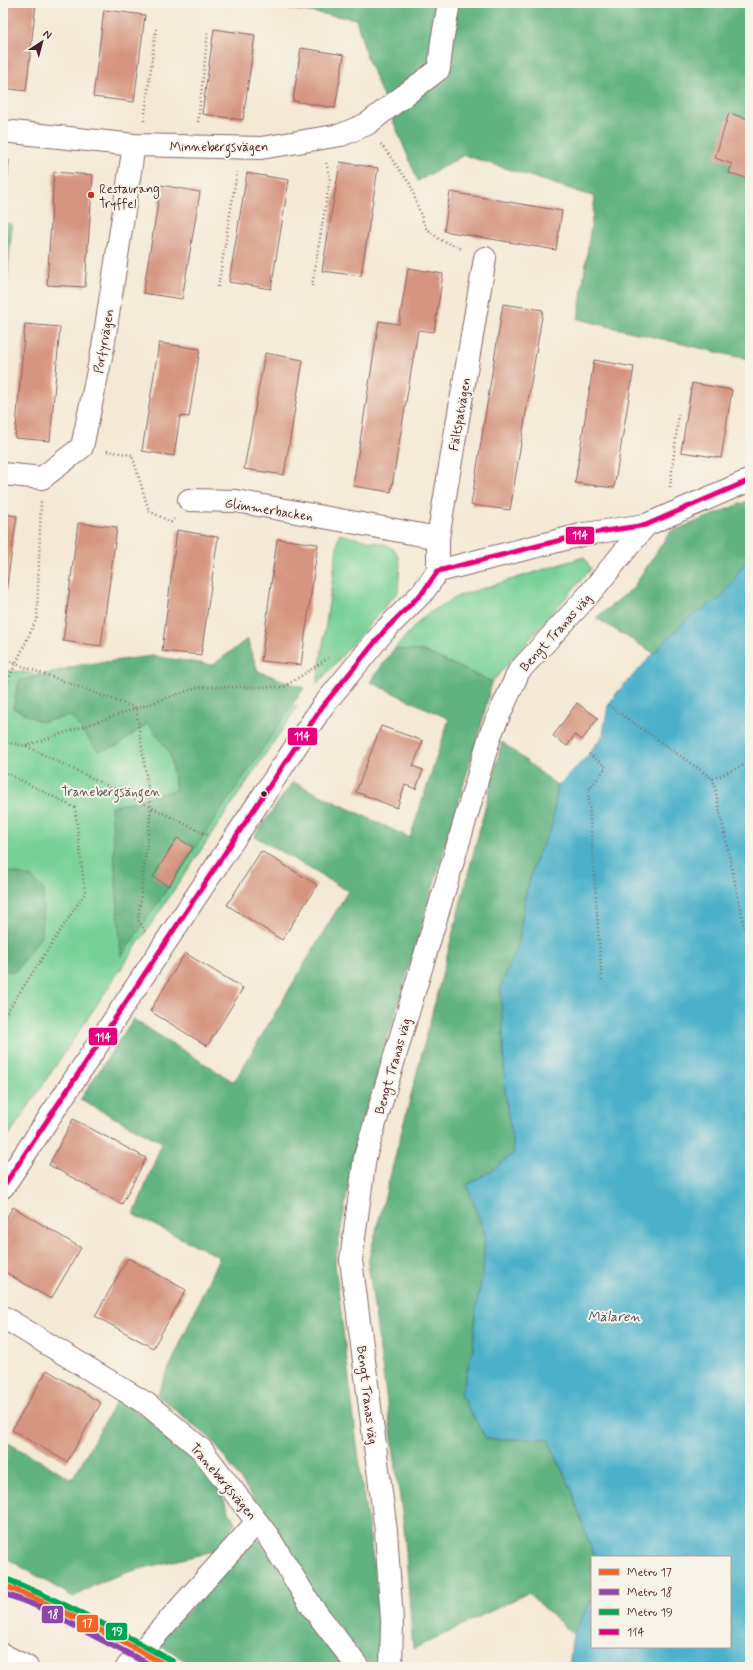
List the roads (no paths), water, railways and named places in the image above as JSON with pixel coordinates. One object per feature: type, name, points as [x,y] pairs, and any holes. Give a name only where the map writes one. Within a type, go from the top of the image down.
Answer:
[{"type":"street","name":"Minnebergsvägen","points":[[3,131],[137,146],[241,148],[261,148],[341,135],[367,124],[439,69],[442,40],[449,3]]},
{"type":"street","name":"Porfyrvägen","points":[[3,474],[42,478],[82,447],[103,347],[137,146]]},
{"type":"street","name":"Fältspatvägen","points":[[438,571],[438,538],[485,258]]},
{"type":"street","points":[[3,1187],[322,707],[385,630],[423,592],[438,571],[585,534],[646,524],[750,480]]},
{"type":"street","name":"Glimmerbacken","points":[[189,500],[236,501],[438,538]]},
{"type":"street","name":"Bengt Tranas väg","points":[[391,1667],[392,1621],[386,1531],[351,1260],[365,1157],[491,733],[519,670],[586,598],[646,524]]},
{"type":"street","name":"Tranebergsvägen","points":[[3,1317],[147,1404],[201,1449],[268,1536],[312,1608],[358,1667]]},
{"type":"street","points":[[127,1667],[257,1522]]},
{"type":"street","points":[[3,1655],[27,1667]]},
{"type":"water","name":"Mälaren","points":[[750,557],[750,1667],[569,1667],[573,1634],[591,1601],[591,1648],[731,1648],[731,1556],[594,1556],[571,1489],[548,1439],[486,1439],[461,1395],[473,1349],[476,1308],[483,1273],[485,1234],[467,1185],[494,1169],[514,1153],[505,1092],[501,987],[519,943],[525,897],[536,857],[551,829],[558,786],[589,754],[603,735],[608,705],[619,690],[686,620],[723,596]]},
{"type":"metro line","name":"19","points":[[6,1579],[90,1617],[172,1661]]},
{"type":"metro line","name":"17","points":[[3,1585],[87,1623],[169,1667]]},
{"type":"metro line","name":"18","points":[[3,1593],[37,1606],[154,1667]]},
{"type":"place","name":"Restaurang Tryffel","points":[[91,195]]},
{"type":"park label","name":"Tranebergsängen","points":[[111,791]]}]
